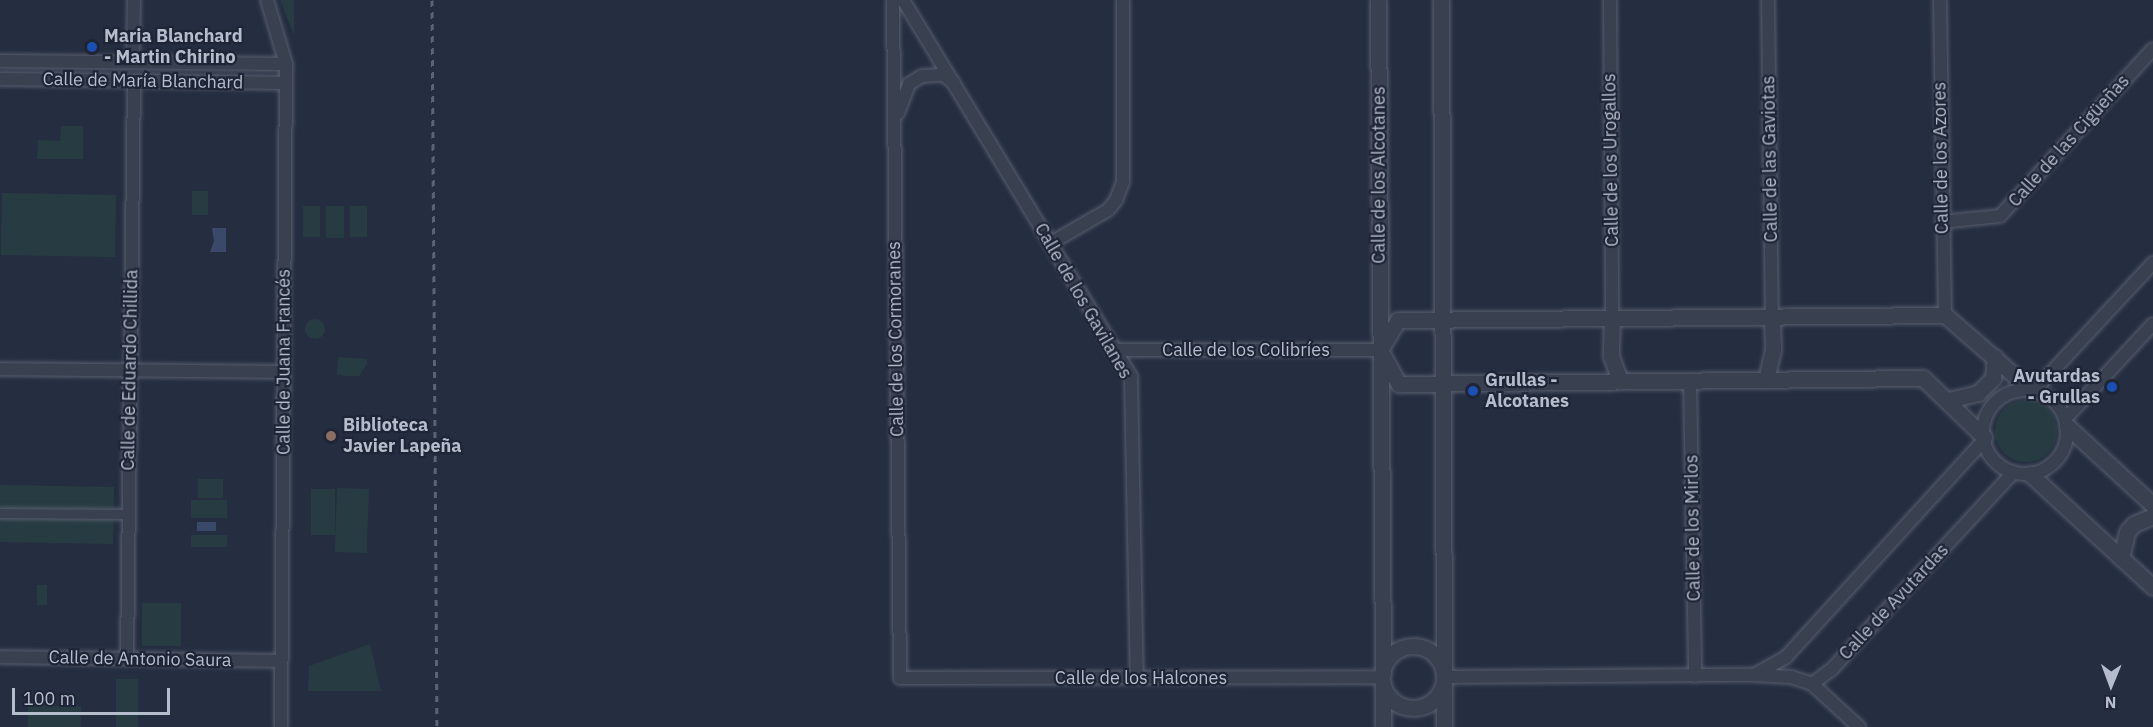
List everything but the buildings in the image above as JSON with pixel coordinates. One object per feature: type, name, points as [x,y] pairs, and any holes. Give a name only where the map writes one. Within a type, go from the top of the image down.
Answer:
[{"type":"street","points":[[133,62],[134,0]]},
{"type":"street","name":"Calle de Juana Francés","points":[[267,0],[286,64],[280,727]]},
{"type":"street","points":[[887,0],[893,15]]},
{"type":"street","name":"Calle de los Cormoranes","points":[[893,0],[900,678]]},
{"type":"street","name":"Calle de los Gavilanes","points":[[903,0],[960,88],[1131,378],[1137,678]]},
{"type":"street","points":[[1051,243],[1108,210],[1116,200],[1123,182],[1123,0]]},
{"type":"street","name":"Calle de los Alcotanes","points":[[1378,0],[1383,727]]},
{"type":"street","points":[[1441,0],[1444,727]]},
{"type":"street","name":"Calle de los Urogallos","points":[[1610,0],[1612,319]]},
{"type":"street","name":"Calle de las Gaviotas","points":[[1768,0],[1772,317]]},
{"type":"street","name":"Calle de los Azores","points":[[1940,0],[1945,315]]},
{"type":"street","name":"Calle de las Cigüeñas","points":[[1942,222],[2000,216],[2153,49]]},
{"type":"street","name":"Calle de María Blanchard","points":[[0,61],[286,64]]},
{"type":"street","points":[[893,131],[902,95],[909,84],[935,74],[944,75],[960,88]]},
{"type":"street","name":"Calle de María Blanchard","points":[[0,79],[286,82]]},
{"type":"street","name":"Calle de Eduardo Chillida","points":[[127,659],[134,81]]},
{"type":"street","points":[[1753,675],[1786,657],[1984,438],[1984,424],[1996,402],[2007,395],[2033,391],[2153,263]]},
{"type":"street","points":[[2153,324],[2066,423],[2067,440],[2058,458],[2043,470],[2030,474],[2014,472],[1994,460],[1984,438],[1948,400],[1923,378],[1400,384],[1380,350],[1398,320],[1945,315],[2033,391],[2053,401],[2066,423],[2153,505]]},
{"type":"street","points":[[1766,380],[1773,349],[1772,317]]},
{"type":"street","points":[[1612,319],[1611,356],[1620,381]]},
{"type":"street","name":"Calle de los Colibríes","points":[[1113,350],[1380,350]]},
{"type":"street","points":[[1948,400],[1978,393],[1993,378],[1995,357]]},
{"type":"street","points":[[0,369],[284,372]]},
{"type":"street","name":"Calle de los Mirlos","points":[[1690,381],[1695,676]]},
{"type":"street","name":"Calle de Avutardas","points":[[1812,684],[1832,669],[2014,472]]},
{"type":"street","points":[[2030,474],[2153,587]]},
{"type":"street","points":[[0,513],[129,514]]},
{"type":"street","points":[[2121,558],[2127,532],[2134,524],[2153,516]]},
{"type":"street","points":[[1408,647],[1435,656],[1444,677],[1435,699],[1418,708],[1400,705],[1382,677],[1392,655],[1408,647]]},
{"type":"street","name":"Calle de Antonio Saura","points":[[0,657],[280,661]]},
{"type":"street","points":[[1444,677],[1753,675],[1791,677],[1812,684],[1859,727]]},
{"type":"street","name":"Calle de los Halcones","points":[[900,678],[1382,677]]},
{"type":"green space","points":[[280,0],[294,0],[294,35]]},
{"type":"green space","points":[[61,126],[83,126],[83,159],[37,159],[38,140],[60,141]]},
{"type":"green space","points":[[192,191],[208,191],[208,215],[192,215]]},
{"type":"green space","points":[[2,193],[116,195],[115,257],[1,255]]},
{"type":"green space","points":[[303,206],[320,206],[320,237],[303,237]]},
{"type":"green space","points":[[326,206],[344,206],[344,238],[326,238]]},
{"type":"green space","points":[[350,206],[367,206],[367,237],[350,237]]},
{"type":"green space","points":[[315,319],[322,322],[325,329],[322,336],[315,339],[308,336],[305,329],[308,322]]},
{"type":"green space","points":[[338,357],[367,359],[367,364],[359,376],[345,376],[337,374]]},
{"type":"green space","points":[[2026,400],[2038,402],[2048,409],[2055,419],[2057,431],[2055,443],[2048,453],[2038,460],[2026,462],[2014,460],[2004,453],[1997,443],[1995,431],[1997,419],[2004,409],[2014,402]]},
{"type":"green space","points":[[198,479],[223,479],[223,498],[198,498]]},
{"type":"green space","points":[[0,485],[114,487],[113,544],[0,542]]},
{"type":"green space","points":[[337,488],[369,489],[367,553],[335,552]]},
{"type":"green space","points":[[311,489],[335,489],[335,535],[311,535]]},
{"type":"green space","points":[[191,500],[227,500],[227,518],[191,518]]},
{"type":"green space","points":[[191,535],[227,535],[227,547],[191,547]]},
{"type":"green space","points":[[37,585],[47,585],[47,605],[37,605]]},
{"type":"green space","points":[[142,603],[181,603],[181,646],[142,646]]},
{"type":"green space","points":[[370,644],[381,691],[308,691],[309,666]]},
{"type":"green space","points":[[116,679],[138,679],[138,727],[116,727]]},
{"type":"green space","points":[[28,705],[81,706],[81,727],[28,727]]},
{"type":"water","points":[[212,228],[226,228],[226,252],[210,252],[214,241]]},
{"type":"water","points":[[197,522],[216,522],[216,531],[197,531]]},
{"type":"railway","points":[[432,0],[437,727]]},
{"type":"place","name":"Maria Blanchard - Martin Chirino","points":[[92,47]]},
{"type":"place","name":"Avutardas - Grullas","points":[[2112,387]]},
{"type":"place","name":"Grullas - Alcotanes","points":[[1473,391]]},
{"type":"place","name":"Biblioteca Javier Lapeña","points":[[331,436]]}]
